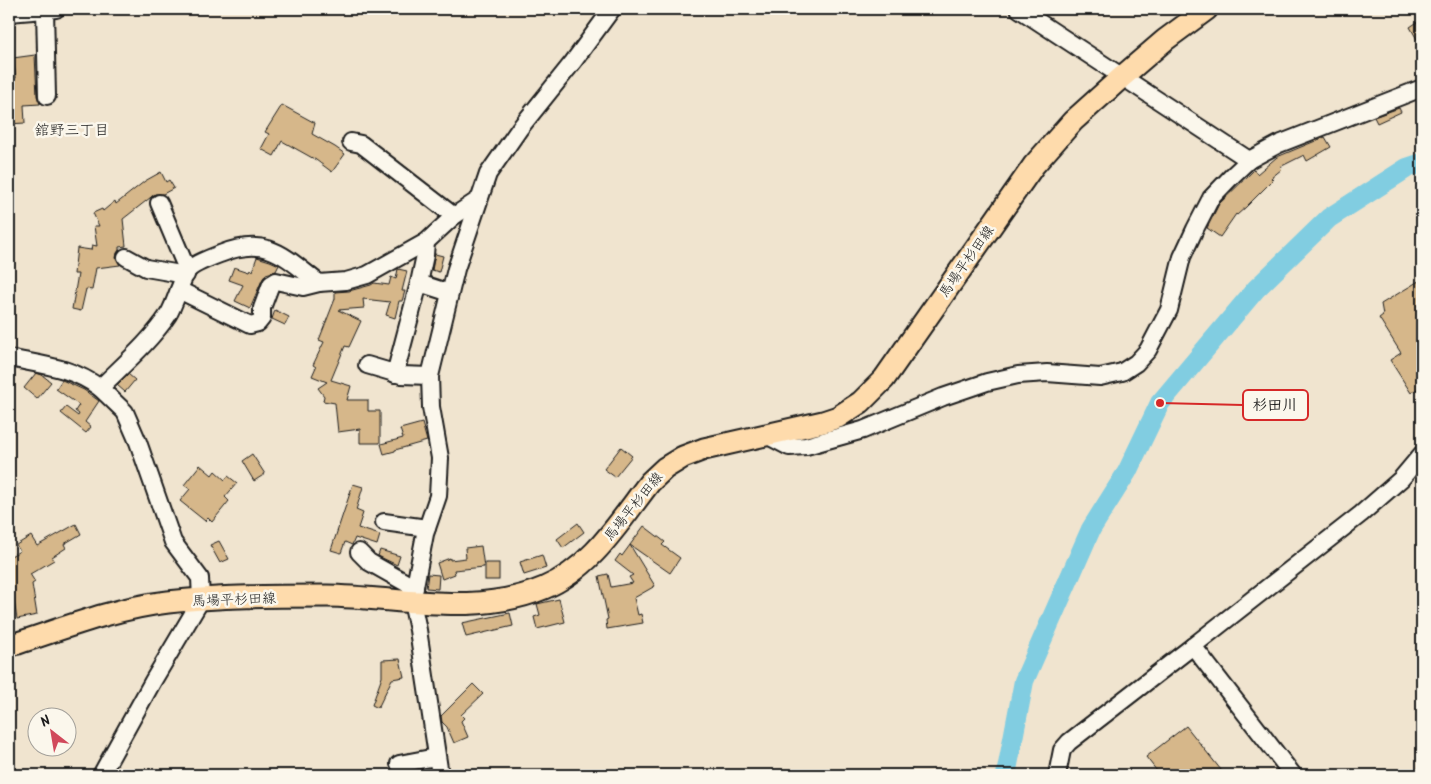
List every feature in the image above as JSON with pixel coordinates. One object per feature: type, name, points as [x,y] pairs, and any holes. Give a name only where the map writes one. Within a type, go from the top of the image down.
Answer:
[{"type":"main road","name":"馬場平杉田線","points":[[9,645],[80,622],[167,602],[413,595],[480,603],[524,596],[546,588],[586,562],[650,482],[665,468],[683,457],[704,449],[838,416],[851,410],[870,395],[884,379],[1034,165],[1073,121],[1122,76],[1165,40],[1207,9]]},
{"type":"street","points":[[9,13],[50,9],[47,96]]},
{"type":"street","points":[[440,775],[413,595],[426,528],[438,496],[440,458],[431,407],[430,376],[450,293],[478,200],[488,174],[520,128],[573,62],[612,9]]},
{"type":"street","points":[[1019,9],[1249,160]]},
{"type":"street","points":[[766,435],[789,447],[806,446],[863,430],[943,397],[987,382],[1018,375],[1047,374],[1100,377],[1122,372],[1136,363],[1148,350],[1169,310],[1182,258],[1211,198],[1249,160],[1279,144],[1422,88]]},
{"type":"street","points":[[351,142],[361,144],[454,216]]},
{"type":"street","points":[[126,257],[146,268],[185,278],[250,325],[258,323],[262,318],[262,308],[271,284],[276,281],[303,287],[319,283],[346,281],[367,275],[426,242],[454,216],[478,200]]},
{"type":"street","points":[[100,388],[169,314],[185,278],[183,260],[159,203]]},
{"type":"street","points":[[395,374],[419,283],[426,242]]},
{"type":"street","points":[[185,278],[225,252],[236,248],[256,246],[282,254],[319,283]]},
{"type":"street","points":[[419,283],[450,293]]},
{"type":"street","points":[[9,358],[64,368],[91,381],[125,412],[138,442],[173,542],[200,578],[201,600],[101,775]]},
{"type":"street","points":[[367,365],[395,374],[430,376]]},
{"type":"street","points":[[1057,775],[1062,750],[1069,742],[1361,514],[1401,479],[1422,454]]},
{"type":"street","points":[[384,522],[426,528]]},
{"type":"street","points":[[359,552],[369,562],[413,595]]},
{"type":"street","points":[[1193,646],[1293,775]]},
{"type":"street","points":[[399,764],[436,757]]},
{"type":"building","points":[[1422,19],[1422,48],[1410,27]]},
{"type":"building","points":[[35,55],[37,96],[40,104],[24,105],[25,123],[9,124],[9,79],[16,78],[13,58]]},
{"type":"building","points":[[282,105],[315,123],[312,134],[345,154],[332,172],[316,160],[282,141],[274,156],[261,149],[269,134],[265,132]]},
{"type":"building","points":[[1399,108],[1401,112],[1377,123],[1374,117]]},
{"type":"building","points":[[1325,137],[1331,147],[1307,161],[1304,155],[1280,167],[1282,169],[1271,178],[1273,180],[1246,207],[1236,214],[1220,237],[1207,228],[1219,204],[1254,170],[1257,174],[1277,157]]},
{"type":"building","points":[[161,172],[166,182],[169,180],[174,188],[163,194],[155,194],[123,219],[126,246],[119,247],[117,253],[116,258],[120,265],[96,268],[92,290],[86,289],[81,311],[72,309],[78,274],[74,274],[77,248],[91,250],[92,245],[97,246],[94,226],[99,226],[93,213],[102,209],[103,211],[115,201],[116,204],[145,181]]},
{"type":"building","points":[[435,254],[443,256],[439,272],[432,270]]},
{"type":"building","points":[[257,257],[279,265],[276,271],[266,274],[250,308],[235,301],[243,285],[229,280],[234,267],[249,272],[250,270],[252,271]]},
{"type":"building","points":[[398,269],[407,271],[402,291],[405,291],[402,301],[399,301],[395,318],[386,315],[390,302],[363,299],[364,308],[338,310],[361,321],[349,347],[345,346],[331,380],[351,386],[347,400],[368,400],[368,411],[380,411],[380,443],[360,443],[360,429],[338,432],[335,403],[323,401],[324,396],[318,388],[327,382],[312,376],[316,367],[313,365],[324,342],[319,340],[335,299],[335,292],[349,291],[374,283],[389,285],[391,277],[396,279]]},
{"type":"building","points":[[1422,279],[1422,386],[1411,393],[1390,360],[1401,353],[1379,318],[1383,315],[1381,304]]},
{"type":"building","points":[[275,310],[289,317],[285,325],[272,319]]},
{"type":"building","points":[[36,373],[51,382],[37,399],[24,388]]},
{"type":"building","points":[[128,374],[135,380],[125,392],[117,385]]},
{"type":"building","points":[[62,380],[84,390],[99,401],[85,422],[91,427],[86,433],[61,413],[66,407],[78,416],[79,414],[75,411],[79,405],[56,389]]},
{"type":"building","points":[[422,423],[427,441],[384,454],[381,444],[403,438],[400,429]]},
{"type":"building","points":[[621,447],[632,456],[615,477],[604,469]]},
{"type":"building","points":[[252,454],[265,474],[254,481],[242,461]]},
{"type":"building","points":[[200,465],[212,475],[215,471],[225,480],[228,476],[237,483],[225,497],[229,501],[212,522],[208,518],[205,521],[180,501],[190,489],[184,485]]},
{"type":"building","points":[[353,484],[363,487],[356,510],[363,513],[358,528],[380,535],[377,545],[355,538],[352,545],[345,542],[341,553],[331,550]]},
{"type":"building","points":[[578,523],[584,532],[563,548],[557,539]]},
{"type":"building","points":[[76,524],[81,534],[64,544],[66,548],[52,557],[54,560],[30,574],[35,582],[32,584],[37,615],[17,619],[12,589],[9,591],[9,557],[20,551],[16,545],[31,536],[37,546]]},
{"type":"building","points":[[644,526],[665,542],[662,545],[680,558],[670,573],[630,545]]},
{"type":"building","points":[[219,541],[229,559],[220,563],[210,545]]},
{"type":"building","points":[[630,545],[655,586],[634,598],[638,615],[641,614],[643,623],[607,629],[606,620],[608,619],[599,576],[608,574],[611,587],[633,583],[629,577],[633,575],[615,561],[620,554],[622,556]]},
{"type":"building","points":[[481,546],[484,567],[454,570],[455,574],[442,579],[437,563],[450,558],[450,560],[466,558],[465,548]]},
{"type":"building","points":[[380,550],[400,556],[397,565],[378,556]]},
{"type":"building","points":[[542,555],[546,568],[524,575],[520,562]]},
{"type":"building","points":[[485,563],[499,563],[499,580],[485,580]]},
{"type":"building","points":[[428,574],[439,575],[438,589],[426,588]]},
{"type":"building","points":[[559,599],[565,622],[537,629],[534,617],[540,615],[537,604]]},
{"type":"building","points":[[510,613],[513,626],[466,637],[462,623]]},
{"type":"building","points":[[400,659],[404,677],[392,679],[378,708],[372,705],[382,677],[382,660]]},
{"type":"building","points":[[473,684],[483,694],[461,715],[464,718],[461,721],[468,737],[454,743],[447,727],[442,722],[441,716]]},
{"type":"building","points":[[1186,726],[1225,775],[1160,775],[1146,757]]},
{"type":"waterway","points":[[1006,775],[1024,681],[1091,529],[1127,472],[1160,403],[1256,289],[1329,218],[1407,168],[1422,163]]},
{"type":"place","name":"杉田川","points":[[1160,403]]},
{"type":"district","name":"舘野三丁目","points":[[72,130]]}]
